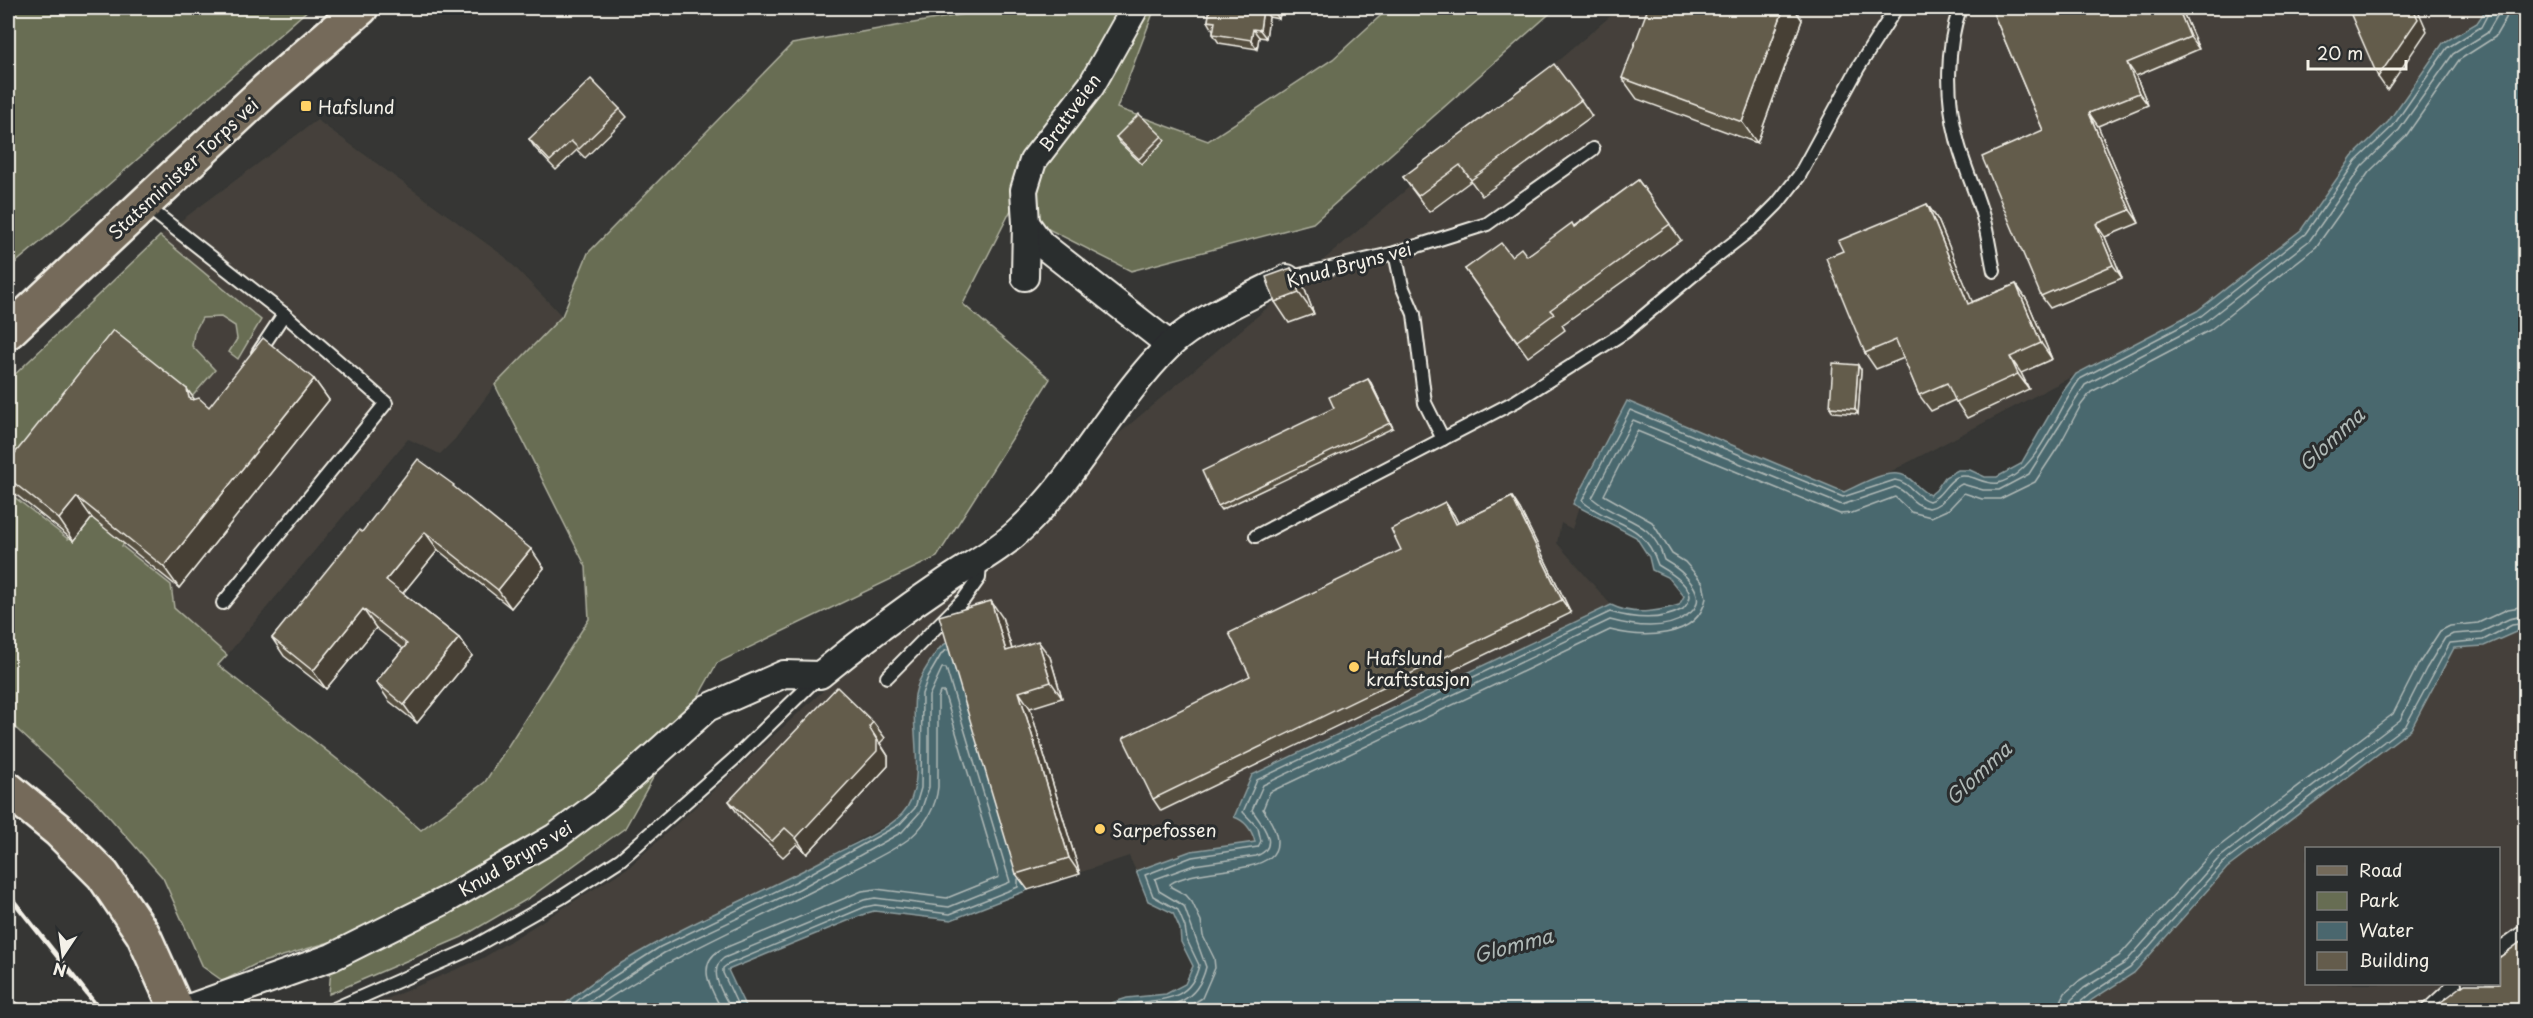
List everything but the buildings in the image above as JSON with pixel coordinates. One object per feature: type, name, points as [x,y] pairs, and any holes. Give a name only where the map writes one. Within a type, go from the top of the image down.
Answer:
[{"type":"main road","name":"Statsminister Torps vei","points":[[8,332],[266,90],[361,8]]},
{"type":"main road","points":[[8,789],[59,831],[103,874],[142,934],[177,1011]]},
{"type":"street","name":"Brattveien","points":[[1025,277],[1024,190],[1033,161],[1091,86],[1135,8]]},
{"type":"street","points":[[1026,224],[1041,244],[1170,345]]},
{"type":"street","name":"Knud Bryns vei","points":[[183,1011],[332,957],[444,901],[555,837],[607,798],[706,708],[784,674],[820,675],[947,580],[980,561],[1022,528],[1046,503],[1170,345],[1213,316],[1287,278]]},
{"type":"lane","points":[[1256,536],[1516,401],[1625,332],[1755,226],[1777,204],[1799,176],[1858,68],[1896,8]]},
{"type":"lane","points":[[1960,8],[1953,26],[1949,78],[1951,102],[1957,139],[1983,216],[1994,271]]},
{"type":"lane","name":"Knud Bryns vei","points":[[1287,278],[1395,253],[1487,224],[1593,149]]},
{"type":"lane","points":[[145,205],[284,314],[386,403],[223,603]]},
{"type":"lane","points":[[1395,253],[1402,286],[1414,314],[1425,403],[1443,439]]},
{"type":"lane","points":[[248,366],[284,314]]},
{"type":"lane","points":[[887,677],[964,599],[979,578],[980,561]]},
{"type":"lane","points":[[334,1009],[466,951],[562,897],[621,859],[734,759],[820,675]]},
{"type":"lane","points":[[2500,949],[2526,930]]},
{"type":"lane","points":[[2427,1011],[2454,985]]},
{"type":"lane","points":[[8,1008],[16,1011]]},
{"type":"shaded area","points":[[1620,8],[2487,8],[2477,23],[2443,44],[2388,122],[2352,157],[2301,230],[2245,275],[2197,311],[1884,475],[1844,492],[1627,401],[1573,504],[1579,507],[1572,529],[1561,523],[1557,543],[1611,605],[1252,775],[1234,817],[1242,820],[1253,832],[1256,842],[1191,851],[1136,871],[1129,856],[1028,890],[915,706],[915,787],[909,805],[895,820],[792,877],[657,941],[579,991],[558,1010],[361,1010],[483,958],[629,867],[857,660],[1038,532],[1063,506],[1115,437]]},
{"type":"shaded area","points":[[317,120],[505,257],[562,316],[495,385],[455,439],[440,454],[408,439],[227,655],[97,803],[8,721],[8,381],[160,236]]},
{"type":"shaded area","points":[[2525,628],[2525,1010],[2079,1010],[2134,973],[2227,868],[2411,729],[2454,648],[2484,646]]},
{"type":"green space","points":[[8,8],[310,8],[99,193],[8,269]]},
{"type":"green space","points":[[984,8],[1155,8],[1117,108],[1208,141],[1333,59],[1389,8],[1556,8],[1313,223],[1131,271],[1011,210],[963,304],[1050,379],[937,557],[717,663],[625,828],[529,898],[462,937],[329,994],[333,941],[256,964],[223,981],[203,967],[163,878],[97,803],[8,721],[8,492],[68,539],[108,489],[144,517],[122,546],[171,585],[174,608],[227,655],[218,665],[356,774],[421,830],[485,782],[589,619],[586,567],[495,385],[562,316],[588,253],[792,44],[977,12]]},
{"type":"green space","points":[[160,236],[261,320],[238,359],[229,352],[237,339],[235,326],[221,317],[202,318],[194,333],[192,346],[215,370],[190,399],[122,348],[8,492],[8,381]]},
{"type":"water","name":"Glomma","points":[[2487,8],[2525,8],[2525,628],[2484,646],[2454,648],[2411,729],[2227,868],[2134,973],[2079,1010],[1095,1010],[1127,998],[1166,994],[1185,984],[1193,966],[1181,942],[1180,929],[1173,913],[1148,901],[1136,871],[1191,851],[1255,842],[1248,826],[1234,817],[1252,775],[1611,605],[1628,611],[1645,612],[1679,605],[1684,596],[1669,578],[1652,570],[1649,557],[1636,537],[1573,504],[1627,401],[1844,492],[1875,478],[1892,474],[1907,477],[1930,495],[1945,477],[1958,470],[1970,470],[1985,477],[1997,477],[2021,464],[2062,393],[2076,374],[2197,311],[2301,230],[2352,157],[2388,122],[2443,43],[2477,23]]},
{"type":"water","points":[[952,640],[1028,890],[951,920],[874,911],[728,970],[747,1010],[558,1010],[620,964],[653,945],[793,876],[895,821],[910,802],[914,789],[916,758],[914,709],[917,687],[935,653]]},
{"type":"railway","points":[[8,894],[100,1010]]},
{"type":"place","name":"Hafslund","points":[[306,106]]},
{"type":"place","name":"Hafslund kraftstasjon","points":[[1354,667]]},
{"type":"place","name":"Sarpefossen","points":[[1100,829]]}]
